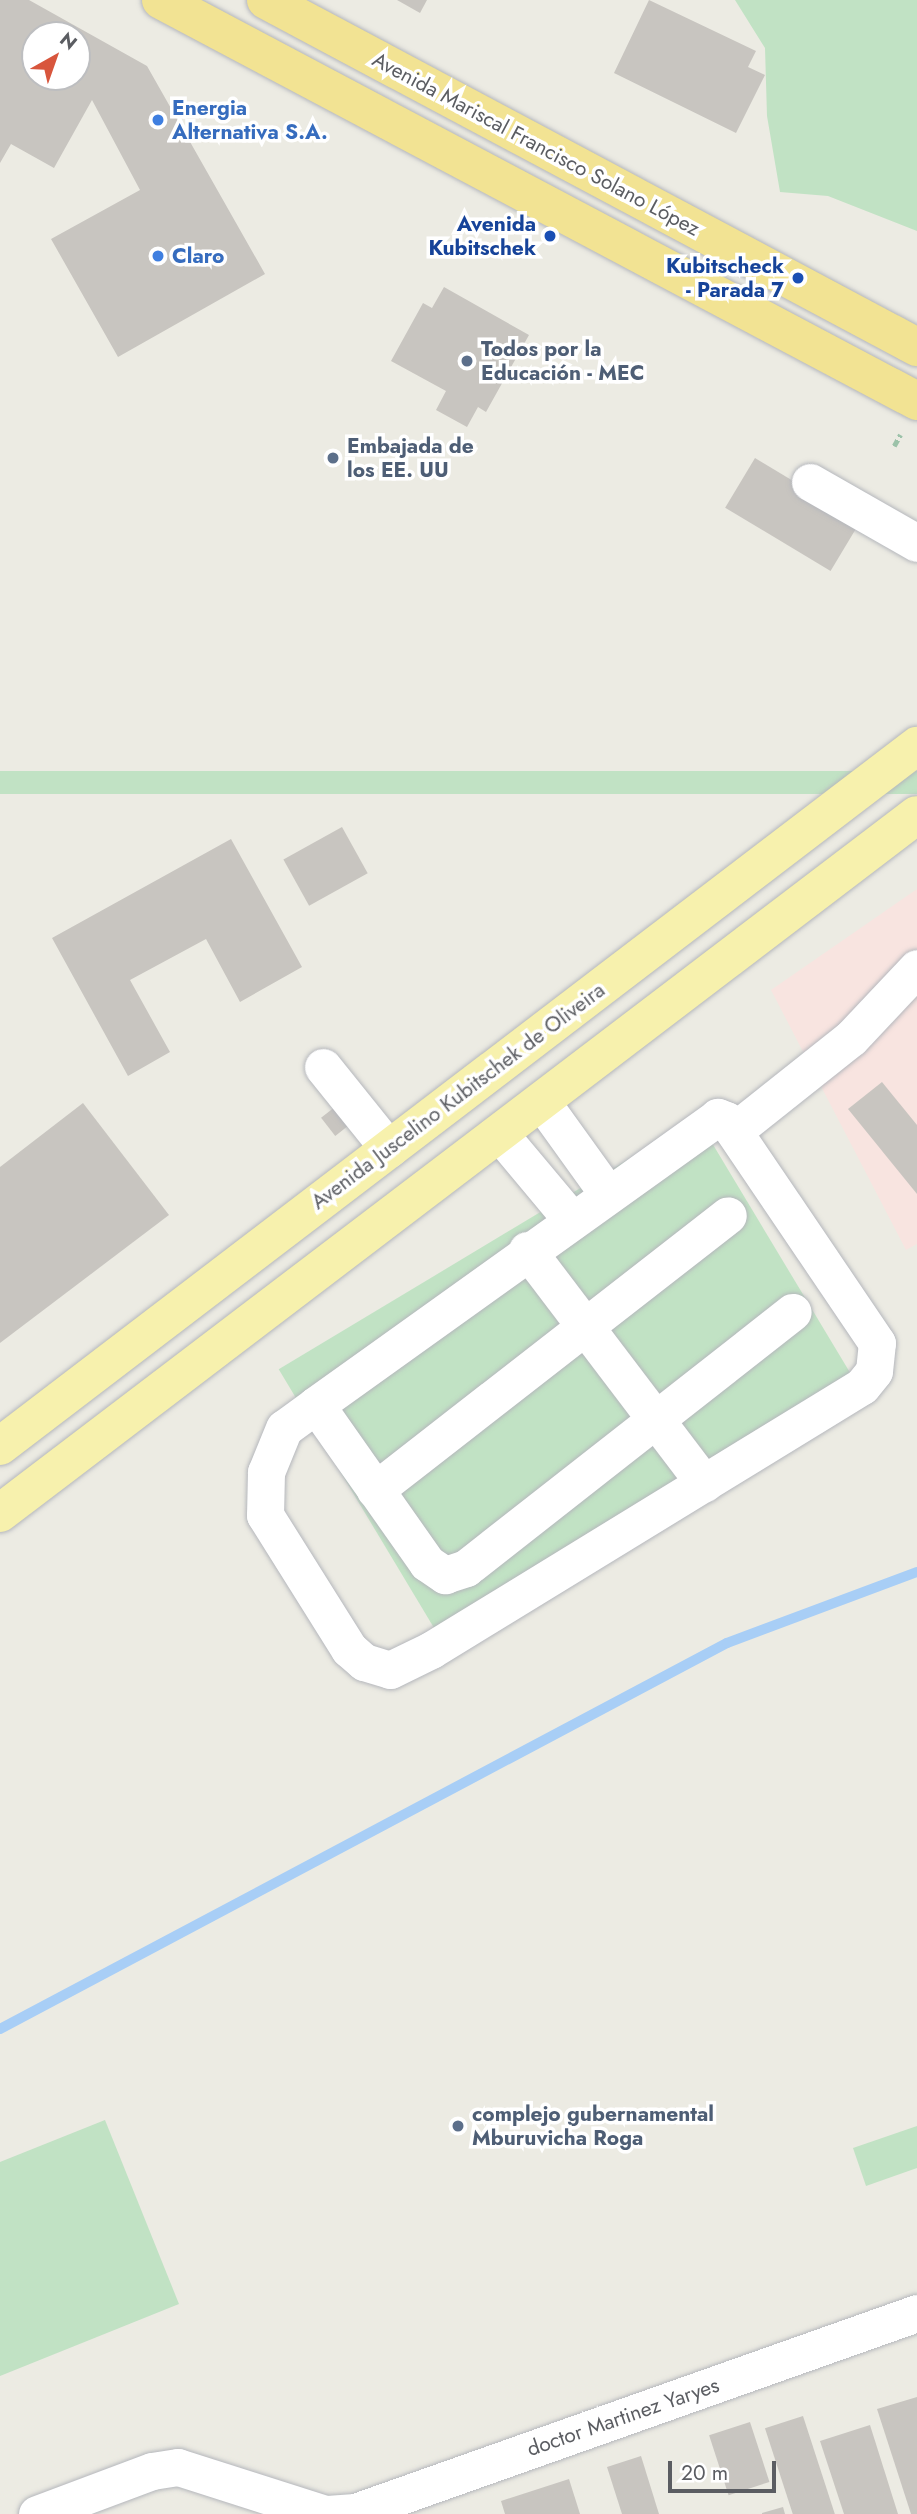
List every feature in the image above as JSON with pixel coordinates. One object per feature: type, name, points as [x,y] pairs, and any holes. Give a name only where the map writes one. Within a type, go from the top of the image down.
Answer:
[{"type":"highway","points":[[161,0],[917,401]]},
{"type":"highway","name":"Avenida Mariscal Francisco Solano López","points":[[266,0],[917,346]]},
{"type":"main road","name":"Avenida Juscelino Kubitschek de Oliveira","points":[[0,1446],[917,746]]},
{"type":"main road","points":[[0,1513],[917,815]]},
{"type":"main road","points":[[677,929],[709,973]]},
{"type":"street","points":[[810,482],[917,543]]},
{"type":"street","points":[[734,1131],[851,1038],[917,968]]},
{"type":"street","points":[[323,1067],[389,1150]]},
{"type":"street","points":[[541,1101],[607,1193]]},
{"type":"street","points":[[710,1119],[726,1120],[877,1343],[878,1355],[874,1371],[862,1386],[431,1650],[390,1670],[364,1662],[349,1648],[265,1515],[266,1472],[284,1428],[607,1193],[710,1119]]},
{"type":"street","points":[[499,1133],[571,1219]]},
{"type":"street","points":[[375,1490],[728,1215]]},
{"type":"street","points":[[527,1250],[704,1483]]},
{"type":"street","points":[[316,1405],[427,1563],[445,1575],[466,1568],[793,1312]]},
{"type":"street","name":"doctor Martinez Yaryes","points":[[37,2514],[152,2471],[178,2467],[326,2514],[355,2512],[917,2313]]},
{"type":"path","points":[[894,446],[900,435]]},
{"type":"shaded area","points":[[917,889],[917,1244],[906,1250],[771,990]]},
{"type":"green space","points":[[735,0],[917,0],[917,231],[828,196],[780,192],[767,116],[765,48]]},
{"type":"green space","points":[[0,771],[917,771],[917,794],[0,794]]},
{"type":"green space","points":[[697,1118],[854,1379],[435,1630],[279,1369]]},
{"type":"green space","points":[[105,2120],[179,2304],[0,2376],[0,2162]]},
{"type":"green space","points":[[917,2126],[917,2168],[866,2186],[853,2148]]},
{"type":"building","points":[[0,0],[29,0],[67,21],[21,21],[21,91],[91,91],[91,35],[147,66],[265,274],[118,357],[51,239],[140,190],[92,100],[54,168],[11,144],[0,163]]},
{"type":"building","points":[[397,0],[427,0],[420,13]]},
{"type":"building","points":[[649,0],[756,51],[748,67],[765,75],[736,133],[614,73]]},
{"type":"building","points":[[444,287],[529,335],[486,412],[478,407],[467,427],[436,410],[446,391],[391,361],[423,303],[432,308]]},
{"type":"building","points":[[755,458],[860,521],[831,571],[725,508]]},
{"type":"building","points":[[342,827],[368,873],[309,906],[283,859]]},
{"type":"building","points":[[231,839],[302,967],[240,1002],[206,939],[130,980],[170,1052],[128,1076],[52,938]]},
{"type":"building","points":[[882,1082],[917,1125],[917,1194],[848,1109]]},
{"type":"building","points":[[83,1103],[169,1215],[0,1343],[0,1167]]},
{"type":"building","points":[[340,1103],[354,1121],[335,1136],[321,1118]]},
{"type":"building","points":[[917,2397],[917,2514],[911,2514],[877,2409]]},
{"type":"building","points":[[803,2416],[835,2514],[793,2514],[765,2428]]},
{"type":"building","points":[[750,2422],[769,2482],[729,2495],[709,2435]]},
{"type":"building","points":[[870,2425],[898,2514],[844,2514],[820,2441]]},
{"type":"building","points":[[641,2456],[659,2514],[622,2514],[607,2467]]},
{"type":"building","points":[[569,2479],[580,2514],[505,2514],[501,2501]]},
{"type":"building","points":[[783,2507],[785,2514],[762,2514],[762,2513]]},
{"type":"waterway","points":[[0,2029],[727,1643],[917,1572]]},
{"type":"place","name":"Energia Alternativa S.A.","points":[[158,120]]},
{"type":"place","name":"Avenida Kubitschek","points":[[550,236]]},
{"type":"place","name":"Claro","points":[[158,256]]},
{"type":"place","name":"Kubitscheck - Parada 7","points":[[798,278]]},
{"type":"place","name":"Todos por la Educación - MEC","points":[[467,361]]},
{"type":"place","name":"Embajada de los EE. UU","points":[[333,458]]},
{"type":"place","name":"complejo gubernamental Mburuvicha Roga","points":[[458,2126]]}]
